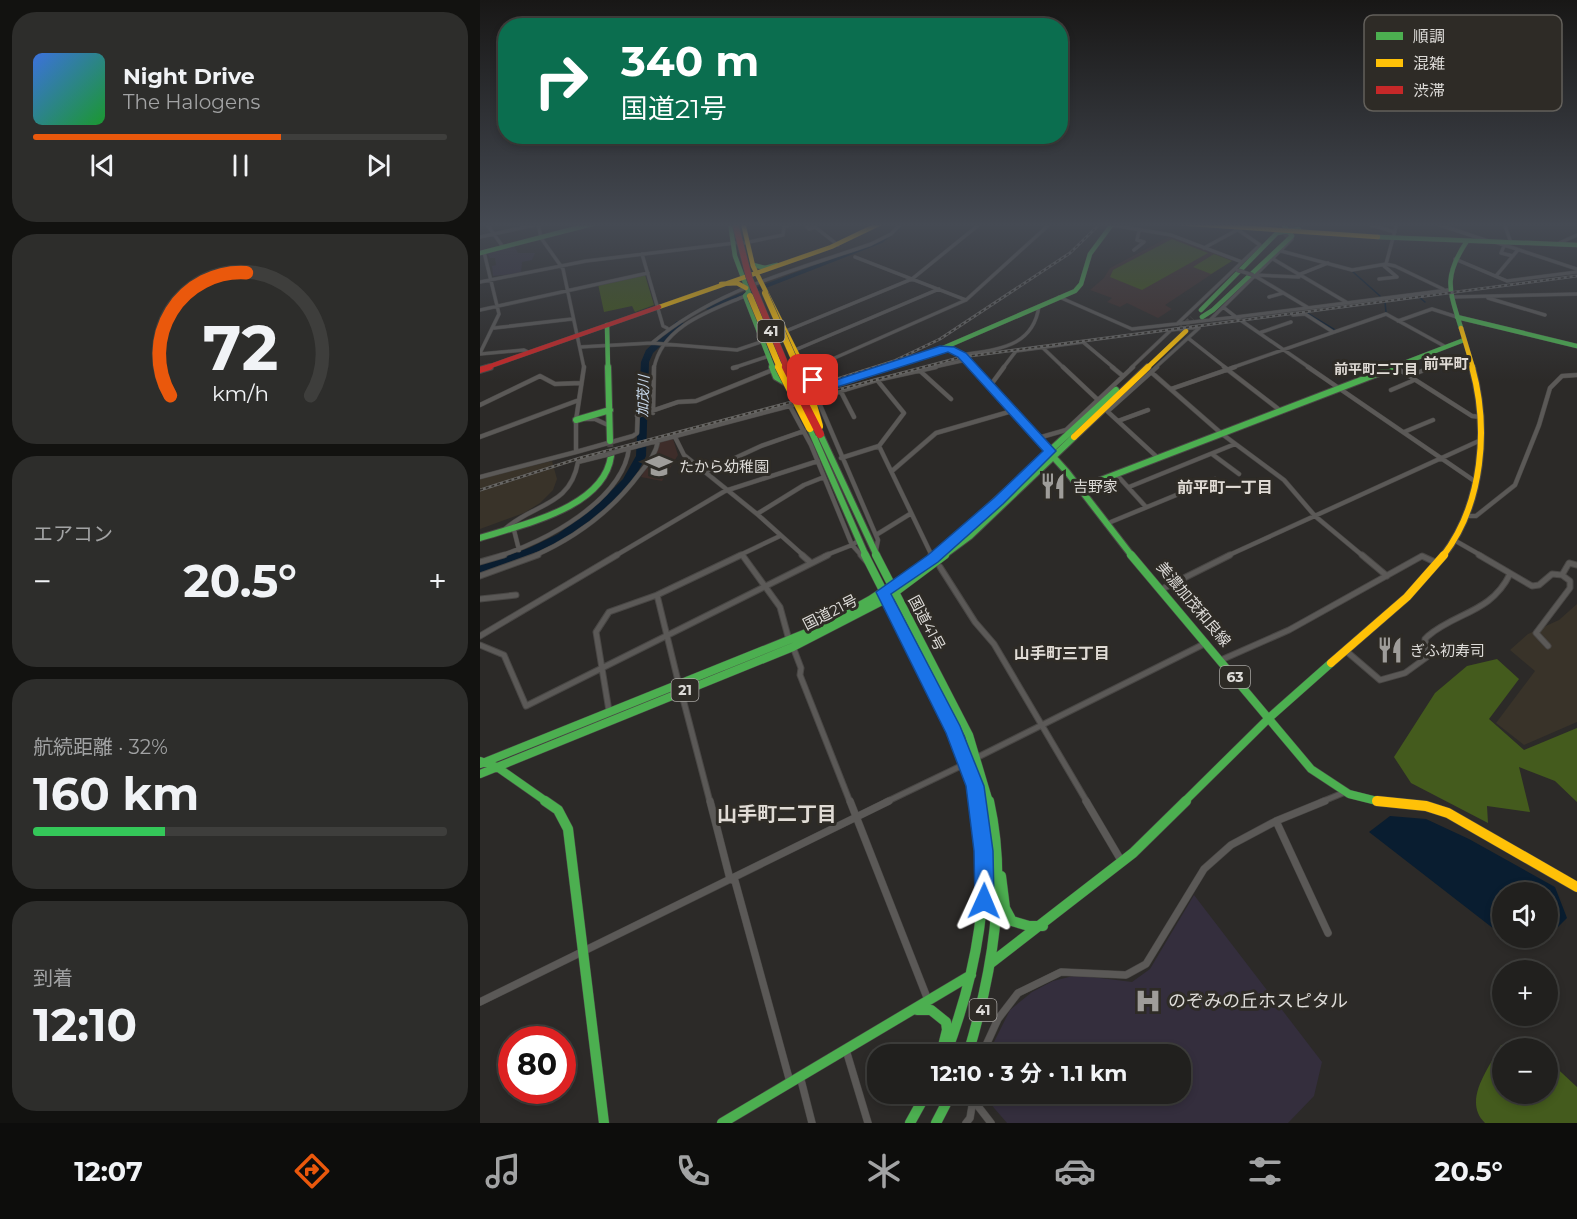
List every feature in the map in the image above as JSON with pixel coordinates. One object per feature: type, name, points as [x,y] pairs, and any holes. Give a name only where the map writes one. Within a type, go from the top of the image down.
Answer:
[{"type":"main road","points":[[480,370],[744,275]]},
{"type":"main road","name":"国道41号","points":[[745,275],[807,430],[830,462],[875,552],[889,593],[945,712],[975,786],[985,869],[980,936],[965,1003],[950,1044]]},
{"type":"main road","name":"国道41号","points":[[747,275],[801,401],[820,434],[855,543],[889,593],[978,757],[994,821],[995,919],[983,1009],[971,1044]]},
{"type":"main road","points":[[747,293],[749,275]]},
{"type":"main road","points":[[757,275],[804,370],[813,380]]},
{"type":"main road","points":[[741,277],[773,369],[782,382],[788,384],[813,380],[830,384],[845,382],[943,348],[1074,291],[1081,284],[1084,275]]},
{"type":"main road","points":[[1201,317],[1213,310],[1246,275]]},
{"type":"main road","points":[[722,1123],[917,1010],[1043,926],[1122,862],[1269,718],[1413,590],[1438,563],[1454,540],[1465,516],[1481,440],[1481,417],[1475,376],[1448,292],[1448,275]]},
{"type":"main road","points":[[722,284],[737,283],[747,293],[807,430]]},
{"type":"main road","points":[[763,287],[811,398],[820,434]]},
{"type":"main road","points":[[1457,317],[1577,346]]},
{"type":"main road","points":[[607,325],[610,441]]},
{"type":"main road","name":"国道21号","points":[[480,774],[680,688],[791,644],[889,593],[970,536],[1052,454],[1106,411],[1183,331]]},
{"type":"main road","name":"国道21号","points":[[889,593],[933,558],[1052,454],[1183,331]]},
{"type":"main road","points":[[1080,488],[1464,340]]},
{"type":"main road","name":"美濃加茂和良線","points":[[943,348],[951,349],[964,357],[1052,454],[1106,524],[1311,769],[1343,793],[1357,799],[1426,806],[1448,813],[1577,886]]},
{"type":"main road","points":[[576,420],[610,410]]},
{"type":"main road","points":[[480,538],[567,506],[587,495],[607,475],[612,454]]},
{"type":"main road","name":"国道21号","points":[[481,762],[609,711],[680,688]]},
{"type":"main road","points":[[481,762],[497,767],[558,810],[568,829],[604,1123]]},
{"type":"main road","points":[[996,863],[1002,877],[1003,909],[1010,922],[1022,928],[1043,926]]},
{"type":"main road","points":[[917,1010],[931,1010],[946,1022],[947,1030],[943,1044]]},
{"type":"main road","points":[[909,1123],[920,1104]]},
{"type":"main road","points":[[936,1123],[946,1104]]},
{"type":"street","points":[[480,354],[499,314],[491,275]]},
{"type":"street","points":[[480,282],[511,275]]},
{"type":"street","points":[[564,275],[584,366],[576,420],[576,452]]},
{"type":"street","points":[[480,310],[636,275]]},
{"type":"street","points":[[649,275],[663,326],[667,328]]},
{"type":"street","points":[[652,344],[667,328],[700,308],[792,275]]},
{"type":"street","points":[[903,275],[966,300]]},
{"type":"street","points":[[580,348],[652,344],[737,350],[763,338],[787,333],[917,275]]},
{"type":"street","points":[[638,416],[678,402],[696,402],[773,369],[804,370],[820,366],[966,300],[994,275]]},
{"type":"street","points":[[1158,458],[1106,411],[1151,372],[1231,275]]},
{"type":"street","points":[[1183,331],[1201,317],[1223,307],[1255,275]]},
{"type":"street","points":[[1256,275],[1307,307]]},
{"type":"street","points":[[1273,275],[1300,276],[1346,302]]},
{"type":"street","points":[[1379,279],[1397,277],[1395,275]]},
{"type":"street","points":[[1409,275],[1448,292]]},
{"type":"street","points":[[1496,276],[1507,281],[1543,275]]},
{"type":"street","points":[[733,368],[769,355],[795,349],[939,290]]},
{"type":"street","points":[[1201,317],[1236,316],[1448,292],[1482,296],[1577,294]]},
{"type":"street","points":[[651,413],[657,356],[691,321],[747,293]]},
{"type":"street","points":[[1269,297],[1283,293]]},
{"type":"street","points":[[1482,296],[1545,315]]},
{"type":"street","points":[[1038,438],[1066,430],[1098,400],[1123,376],[1171,330],[1199,327],[1183,331],[1132,330],[1059,297]]},
{"type":"street","points":[[519,550],[509,527],[512,521],[543,508],[564,493],[574,480],[578,462],[790,406],[877,380],[1013,346],[1032,328],[1039,316],[1039,306]]},
{"type":"street","points":[[1223,307],[1473,480]]},
{"type":"street","points":[[1398,321],[1432,309],[1457,317]]},
{"type":"street","points":[[1293,315],[1305,314],[1333,332]]},
{"type":"street","points":[[1171,389],[1386,314],[1446,347]]},
{"type":"street","points":[[494,328],[572,319]]},
{"type":"street","points":[[1259,333],[1291,322]]},
{"type":"street","points":[[1183,331],[1281,411]]},
{"type":"street","points":[[990,386],[1016,351],[1084,342],[1123,376]]},
{"type":"street","points":[[1043,348],[1098,400]]},
{"type":"street","points":[[480,354],[524,350],[528,352]]},
{"type":"street","points":[[1409,376],[1436,365]]},
{"type":"street","points":[[1393,368],[1472,416],[1481,417]]},
{"type":"street","points":[[1393,368],[1420,387]]},
{"type":"street","points":[[920,370],[951,399]]},
{"type":"street","points":[[1151,372],[1222,434],[1284,480],[1315,516],[1387,576]]},
{"type":"street","points":[[1465,516],[1476,516],[1515,485],[1539,425],[1550,388],[1562,376],[1577,375]]},
{"type":"street","points":[[480,405],[540,376],[555,384],[581,383]]},
{"type":"street","points":[[480,636],[725,491],[879,446],[904,413],[877,380]]},
{"type":"street","points":[[1391,390],[1412,381]]},
{"type":"street","points":[[840,390],[854,417]]},
{"type":"street","points":[[818,398],[830,462],[876,535],[878,542],[875,552]]},
{"type":"street","points":[[480,437],[579,400]]},
{"type":"street","points":[[480,477],[633,436],[637,433],[638,406]]},
{"type":"street","points":[[705,472],[761,446],[807,430],[790,406]]},
{"type":"street","points":[[1118,421],[1148,410]]},
{"type":"street","points":[[892,471],[936,434],[1012,411]]},
{"type":"street","points":[[576,420],[595,419],[610,426]]},
{"type":"street","points":[[1404,432],[1433,420]]},
{"type":"street","points":[[675,436],[684,455],[725,491],[757,514],[810,562]]},
{"type":"street","points":[[1162,589],[1481,440]]},
{"type":"street","points":[[480,576],[537,557],[572,538],[593,523],[634,484],[657,449],[656,441]]},
{"type":"street","points":[[1129,487],[1235,444]]},
{"type":"street","points":[[879,446],[933,558]]},
{"type":"street","points":[[480,562],[519,550],[567,524],[596,500],[626,468],[632,447]]},
{"type":"street","points":[[1212,454],[1239,474]]},
{"type":"street","points":[[757,514],[804,485],[824,477],[830,462]]},
{"type":"street","points":[[1116,474],[1146,507]]},
{"type":"street","points":[[480,645],[504,655],[526,706],[666,634],[766,587],[810,562],[855,543],[824,477]]},
{"type":"street","points":[[1106,524],[1215,479]]},
{"type":"street","points":[[876,535],[910,514]]},
{"type":"street","points":[[609,711],[596,632],[601,620],[609,612],[657,595],[743,556],[780,536]]},
{"type":"street","points":[[1454,540],[1510,574],[1536,586],[1552,574],[1562,575],[1571,586],[1536,633],[1548,646]]},
{"type":"street","points":[[743,556],[780,607],[801,668],[800,675],[929,1002]]},
{"type":"street","points":[[1221,660],[1289,630],[1422,556],[1438,563]]},
{"type":"street","points":[[1562,575],[1569,563],[1577,565]]},
{"type":"street","points":[[940,567],[975,622],[994,644],[1041,728],[1122,862]]},
{"type":"street","points":[[1345,650],[1380,680],[1388,679],[1422,663],[1427,657],[1425,639],[1430,632],[1452,623],[1501,593],[1510,574]]},
{"type":"street","points":[[480,599],[516,595]]},
{"type":"street","points":[[657,595],[730,879],[735,881],[790,1082]]},
{"type":"street","points":[[978,757],[1041,728],[1207,643]]},
{"type":"street","points":[[480,1002],[583,949],[967,763]]},
{"type":"street","points":[[987,1044],[998,1019],[1018,993],[1061,972],[1126,975],[1146,964],[1204,869],[1231,845],[1276,820],[1343,793]]},
{"type":"street","points":[[1276,820],[1328,933]]},
{"type":"street","points":[[846,1050],[868,1123]]},
{"type":"street","points":[[800,1076],[812,1123]]},
{"type":"street","points":[[966,1123],[970,1118],[973,1104]]},
{"type":"street","points":[[979,1104],[992,1123]]},
{"type":"shaded area","points":[[1106,275],[1210,275],[1165,305],[1172,309],[1158,318],[1127,303],[1120,307],[1107,302],[1112,298],[1090,290]]},
{"type":"shaded area","name":"たから幼稚園","points":[[673,439],[678,455],[662,481],[641,477],[661,441]]},
{"type":"shaded area","points":[[552,461],[557,479],[553,490],[540,503],[524,513],[480,529],[480,478]]},
{"type":"shaded area","points":[[1577,604],[1577,722],[1524,745],[1496,723],[1535,671],[1510,650],[1528,634],[1559,620]]},
{"type":"shaded area","name":"のぞみの丘ホスピタル","points":[[1194,895],[1322,1062],[1314,1096],[1288,1123],[1007,1123],[991,1104],[1191,1104],[1191,1044],[993,1044],[1010,1010],[1032,992],[1053,981],[1077,975],[1132,982],[1150,969]]},
{"type":"green space","points":[[645,275],[654,305],[635,312],[632,306],[604,312],[598,284]]},
{"type":"green space","points":[[1111,275],[1168,275],[1142,290]]},
{"type":"green space","points":[[1497,659],[1519,679],[1489,719],[1524,750],[1577,728],[1577,802],[1555,781],[1519,767],[1530,812],[1487,806],[1488,823],[1411,783],[1394,757],[1435,693],[1467,666]]},
{"type":"green space","points":[[1492,1061],[1492,1104],[1558,1104],[1558,1069],[1577,1087],[1577,1123],[1485,1123],[1476,1105],[1480,1084]]},
{"type":"water","points":[[1390,816],[1426,819],[1469,839],[1546,882],[1492,882],[1492,927],[1369,832]]},
{"type":"water","points":[[1558,895],[1567,918],[1558,927]]},
{"type":"waterway","name":"加茂川","points":[[706,308],[792,275]]},
{"type":"waterway","points":[[1357,275],[1380,296]]},
{"type":"waterway","points":[[1419,297],[1425,302]]},
{"type":"waterway","points":[[1385,302],[1386,312]]},
{"type":"waterway","points":[[1307,313],[1335,330]]},
{"type":"waterway","name":"加茂川","points":[[480,569],[533,551],[575,528],[627,481],[641,456],[645,362],[649,352],[680,323]]},
{"type":"tunnel","points":[[1179,331],[1192,318]]},
{"type":"tunnel","points":[[610,441],[611,456]]},
{"type":"railway","points":[[818,385],[894,361],[940,339],[1036,275]]},
{"type":"railway","points":[[480,490],[580,458],[962,357],[1577,276]]},
{"type":"traffic: fast","points":[[742,275],[750,296]]},
{"type":"traffic: fast","points":[[943,348],[1075,291],[1081,284],[1084,275]]},
{"type":"traffic: fast","points":[[1201,310],[1235,275]]},
{"type":"traffic: fast","points":[[1202,317],[1213,310],[1250,275]]},
{"type":"traffic: fast","points":[[1449,275],[1450,292],[1461,328]]},
{"type":"traffic: fast","points":[[748,293],[745,296],[776,377],[788,384],[810,380]]},
{"type":"traffic: fast","points":[[1457,317],[1577,346]]},
{"type":"traffic: fast","points":[[607,325],[610,441]]},
{"type":"traffic: fast","points":[[1080,488],[1464,340]]},
{"type":"traffic: fast","points":[[813,380],[837,384],[943,348],[962,355],[1067,472],[1113,534],[1311,769],[1349,794],[1377,801]]},
{"type":"traffic: fast","points":[[943,549],[1116,390]]},
{"type":"traffic: fast","points":[[576,420],[610,410]]},
{"type":"traffic: fast","points":[[810,428],[881,588],[954,731],[974,787],[981,825],[984,864],[983,902],[979,941],[971,979],[950,1044]]},
{"type":"traffic: fast","points":[[820,434],[889,581],[961,718],[983,773],[992,813],[997,853],[997,894],[995,935],[989,976],[971,1044]]},
{"type":"traffic: fast","points":[[480,774],[793,647],[886,599],[970,536],[1074,437]]},
{"type":"traffic: fast","points":[[480,538],[531,522],[586,496],[599,486],[607,474],[611,456]]},
{"type":"traffic: fast","points":[[480,764],[821,627],[870,600],[920,567]]},
{"type":"traffic: fast","points":[[991,963],[1133,853],[1269,718],[1331,663]]},
{"type":"traffic: fast","points":[[480,761],[497,767],[558,810],[568,829],[604,1123]]},
{"type":"traffic: fast","points":[[1001,876],[1005,908],[1012,921],[1029,926],[1043,926]]},
{"type":"traffic: fast","points":[[722,1123],[971,975]]},
{"type":"traffic: fast","points":[[917,1010],[931,1010],[946,1022],[947,1030],[944,1044]]},
{"type":"traffic: fast","points":[[910,1123],[920,1104]]},
{"type":"traffic: fast","points":[[936,1123],[946,1104]]},
{"type":"traffic: slow","points":[[659,307],[750,275]]},
{"type":"traffic: slow","points":[[758,275],[808,377],[813,380]]},
{"type":"traffic: slow","points":[[721,284],[737,283],[746,288]]},
{"type":"traffic: slow","points":[[765,293],[811,398],[819,426]]},
{"type":"traffic: slow","points":[[750,296],[788,388],[810,428]]},
{"type":"traffic: slow","points":[[1331,663],[1421,583],[1446,552],[1461,524],[1473,490],[1482,437],[1477,386],[1461,328]]},
{"type":"traffic: slow","points":[[1074,437],[1186,331]]},
{"type":"traffic: slow","points":[[1377,801],[1426,806],[1448,813],[1577,887]]},
{"type":"traffic: jam","points":[[748,275],[793,382],[820,434]]},
{"type":"traffic: jam","points":[[480,370],[659,307]]},
{"type":"place","name":"たから幼稚園","points":[[659,466]]},
{"type":"place","name":"吉野家","points":[[1053,486]]},
{"type":"place","name":"ぎふ初寿司","points":[[1390,650]]},
{"type":"place","name":"のぞみの丘ホスピタル","points":[[1148,1001]]},
{"type":"district","name":"前平町","points":[[1446,363]]},
{"type":"district","name":"前平町二丁目","points":[[1376,369]]},
{"type":"district","name":"前平町一丁目","points":[[1225,487]]},
{"type":"district","name":"山手町三丁目","points":[[1062,653]]},
{"type":"district","name":"山手町二丁目","points":[[777,814]]},
{"type":"route","points":[[813,380],[837,384],[943,348],[951,349],[962,355],[1050,451],[999,501],[933,558],[883,592],[954,731],[975,786],[984,851],[984,901]]}]
